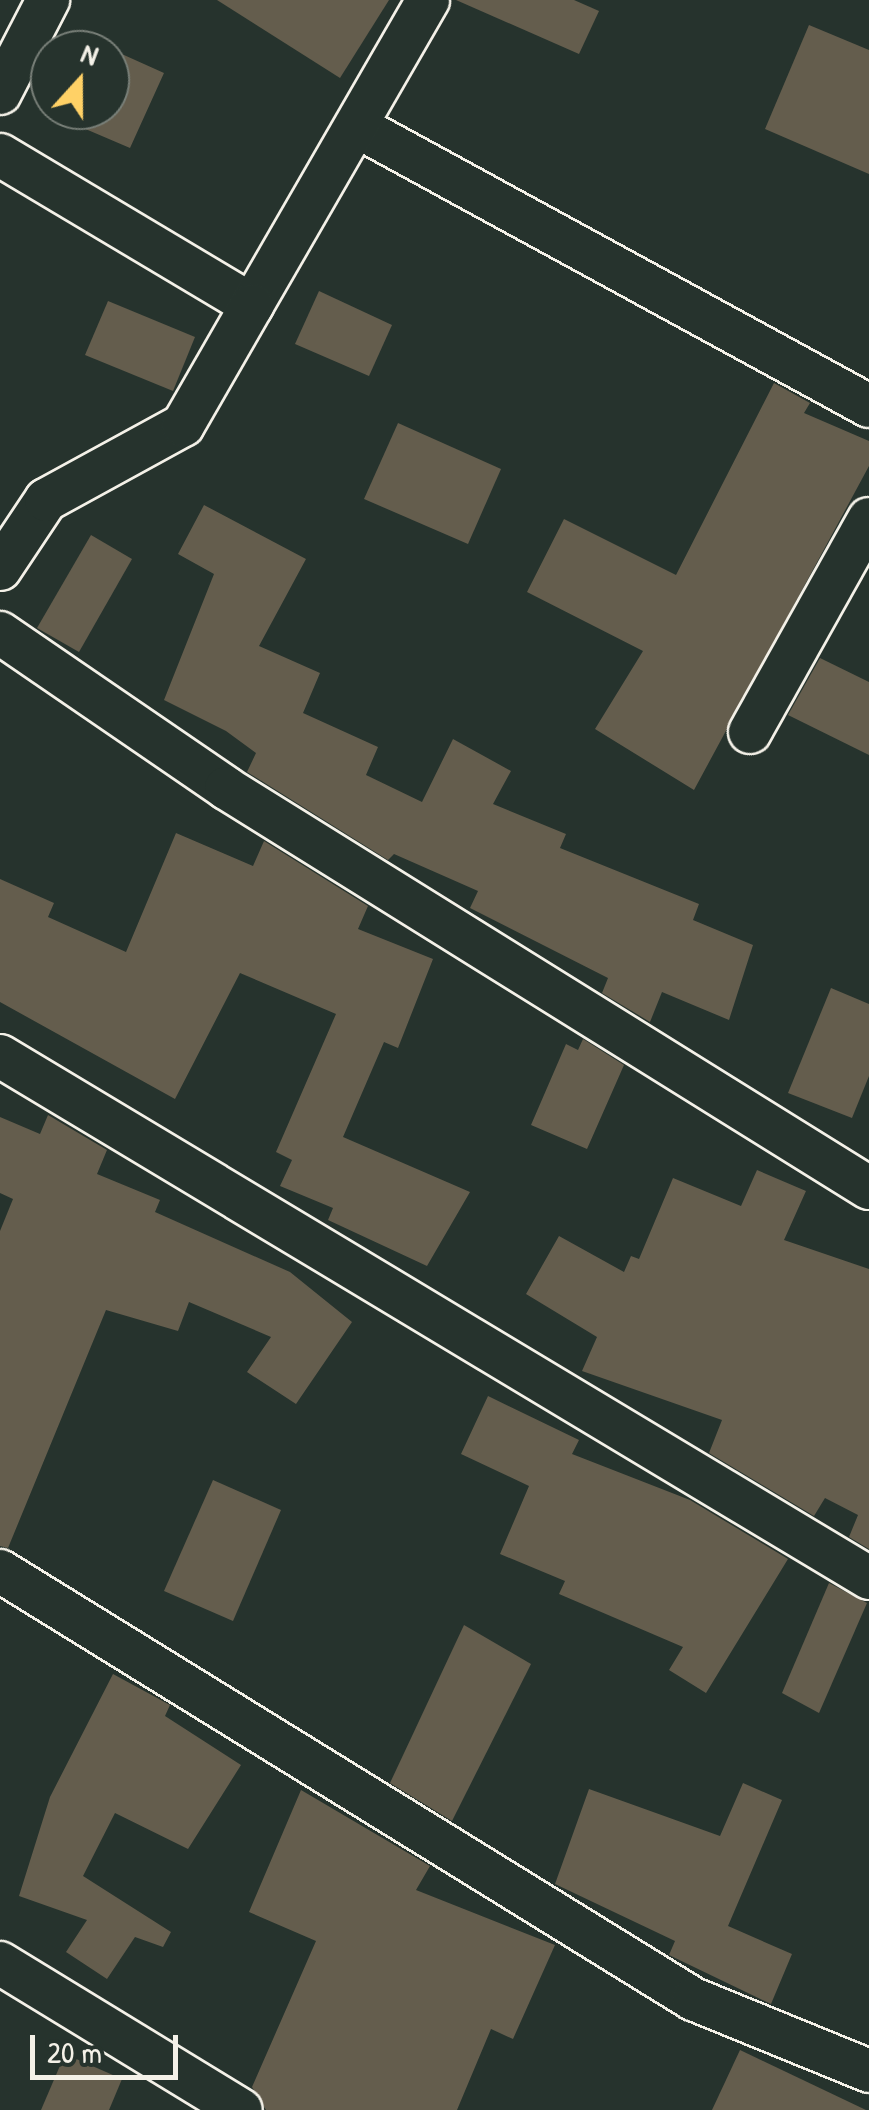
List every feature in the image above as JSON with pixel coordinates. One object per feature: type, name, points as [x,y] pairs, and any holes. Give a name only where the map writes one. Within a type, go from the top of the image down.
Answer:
[{"type":"street","points":[[0,93],[48,0]]},
{"type":"street","points":[[0,569],[46,500],[183,426],[428,0]]},
{"type":"street","points":[[358,127],[869,406]]},
{"type":"street","points":[[0,156],[252,305]]},
{"type":"street","points":[[750,732],[869,518]]},
{"type":"street","points":[[0,633],[226,788],[869,1188]]},
{"type":"street","points":[[0,1056],[869,1578]]},
{"type":"street","points":[[0,1572],[693,1998],[869,2071]]},
{"type":"street","points":[[0,1964],[241,2110]]},
{"type":"building","points":[[217,0],[389,0],[340,78]]},
{"type":"building","points":[[456,0],[574,0],[599,11],[579,54]]},
{"type":"building","points":[[809,25],[869,50],[869,174],[765,129]]},
{"type":"building","points":[[130,58],[164,73],[130,148],[88,130],[130,130]]},
{"type":"building","points":[[319,291],[392,325],[369,376],[295,344]]},
{"type":"building","points":[[108,301],[195,337],[173,391],[85,355]]},
{"type":"building","points":[[774,383],[810,403],[804,413],[869,441],[869,466],[694,790],[595,729],[643,651],[527,592],[564,519],[676,575]]},
{"type":"building","points":[[398,423],[501,469],[468,544],[364,499]]},
{"type":"building","points":[[204,505],[306,559],[259,646],[320,673],[303,713],[378,747],[366,775],[422,802],[453,739],[511,771],[493,804],[566,834],[560,848],[699,904],[693,920],[753,945],[729,1020],[662,992],[650,1022],[602,993],[608,978],[470,908],[478,891],[394,854],[388,860],[247,772],[256,753],[226,731],[164,700],[214,574],[178,554]]},
{"type":"building","points":[[91,535],[132,559],[79,652],[37,628]]},
{"type":"building","points":[[820,658],[869,682],[869,755],[788,715]]},
{"type":"building","points":[[176,833],[253,866],[264,841],[368,906],[358,929],[433,959],[398,1048],[384,1042],[343,1137],[470,1192],[427,1266],[328,1220],[333,1208],[280,1186],[292,1160],[276,1152],[336,1014],[240,973],[175,1099],[0,1002],[0,879],[54,903],[48,917],[126,952]]},
{"type":"building","points":[[831,988],[869,1004],[869,1076],[852,1118],[788,1093]]},
{"type":"building","points":[[583,1039],[624,1065],[587,1149],[531,1125],[566,1044],[578,1050]]},
{"type":"building","points":[[48,1115],[107,1150],[97,1174],[160,1200],[155,1212],[290,1272],[352,1322],[296,1404],[247,1372],[271,1337],[189,1302],[178,1331],[106,1310],[8,1548],[0,1546],[0,1231],[13,1199],[0,1193],[0,1117],[40,1134]]},
{"type":"building","points":[[757,1170],[806,1191],[784,1240],[869,1269],[869,1549],[849,1537],[858,1515],[825,1498],[814,1516],[709,1453],[722,1420],[582,1371],[597,1337],[526,1294],[559,1236],[624,1272],[631,1256],[639,1259],[673,1178],[741,1206]]},
{"type":"building","points":[[488,1396],[579,1440],[572,1454],[690,1500],[788,1559],[706,1693],[669,1670],[683,1647],[559,1594],[565,1581],[500,1554],[529,1486],[461,1454]]},
{"type":"building","points":[[213,1480],[281,1510],[233,1621],[164,1591]]},
{"type":"building","points":[[829,1583],[867,1603],[819,1713],[782,1693]]},
{"type":"building","points":[[464,1625],[531,1664],[452,1821],[390,1783]]},
{"type":"building","points":[[113,1674],[170,1705],[165,1716],[241,1765],[188,1849],[115,1813],[83,1876],[171,1932],[163,1947],[135,1937],[107,1979],[66,1952],[87,1920],[19,1896],[50,1797]]},
{"type":"building","points":[[743,1783],[782,1800],[728,1926],[792,1954],[771,2004],[669,1955],[675,1941],[555,1884],[589,1789],[720,1836]]},
{"type":"building","points":[[301,1790],[430,1866],[416,1890],[555,1945],[513,2039],[491,2029],[457,2110],[266,2110],[252,2087],[316,1941],[249,1912]]},
{"type":"building","points":[[740,2050],[866,2110],[712,2110]]},
{"type":"building","points":[[65,2054],[122,2079],[109,2110],[41,2110]]}]
